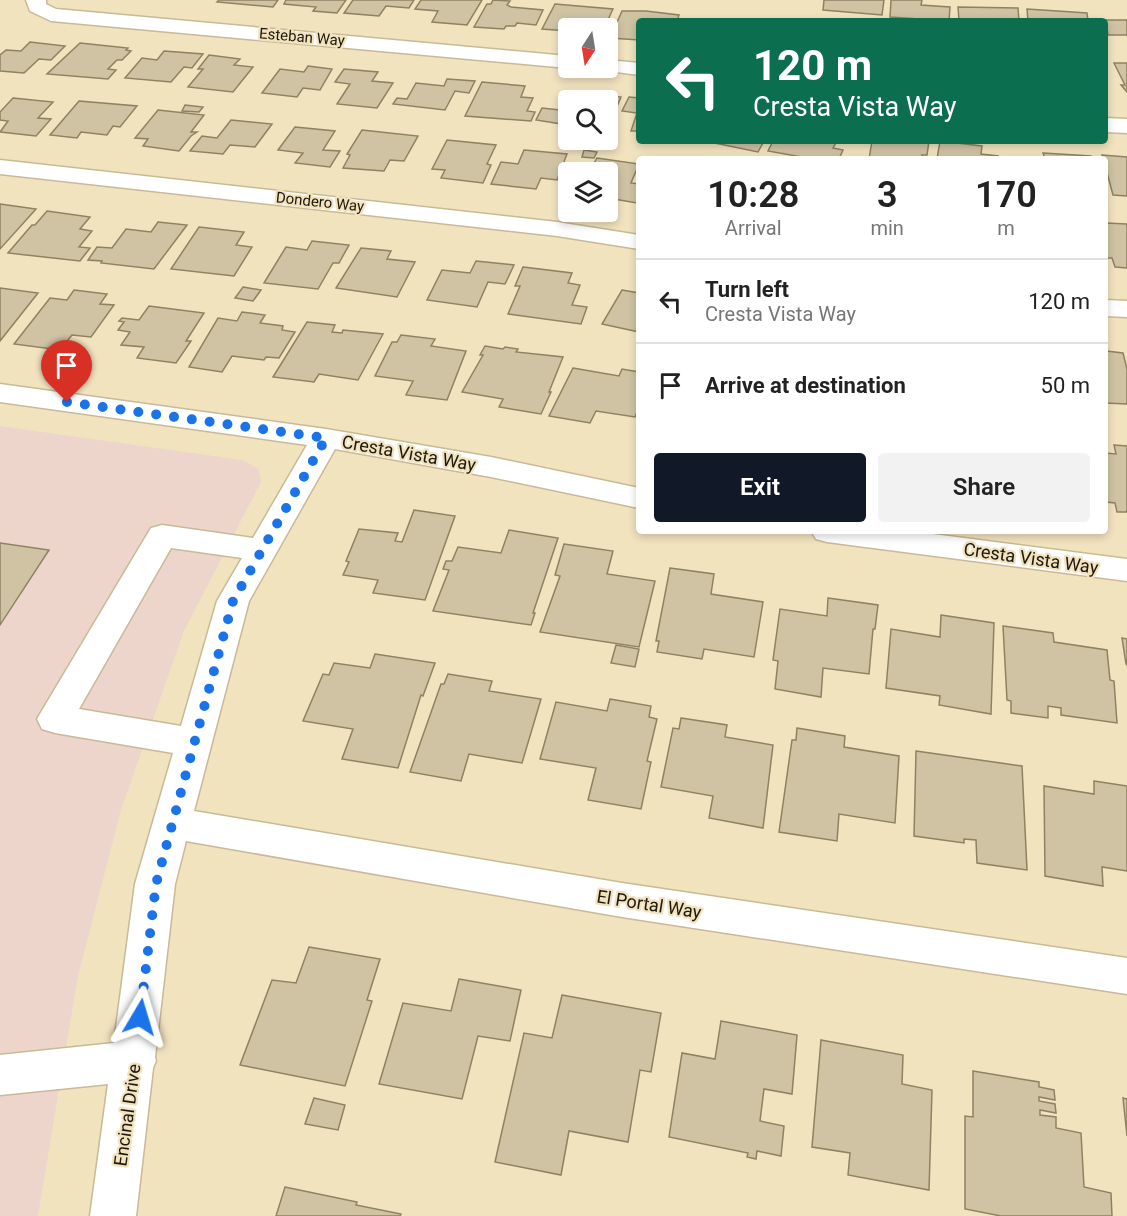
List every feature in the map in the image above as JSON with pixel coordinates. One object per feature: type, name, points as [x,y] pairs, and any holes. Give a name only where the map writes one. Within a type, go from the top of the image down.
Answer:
[{"type":"street","name":"Esteban Way","points":[[36,4],[51,15],[558,61]]},
{"type":"street","points":[[618,67],[636,69]]},
{"type":"street","points":[[1108,125],[1127,126]]},
{"type":"street","name":"Dondero Way","points":[[0,167],[557,229],[636,242]]},
{"type":"street","points":[[1108,308],[1127,309]]},
{"type":"street","name":"Cresta Vista Way","points":[[0,393],[326,438],[492,467],[636,497]]},
{"type":"street","name":"Encinal Drive","points":[[113,1216],[135,1061],[156,884],[194,742],[233,601],[326,438]]},
{"type":"street","name":"Cresta Vista Way","points":[[850,534],[1127,570]]},
{"type":"street","points":[[194,742],[55,718],[162,536],[262,550]]},
{"type":"street","name":"El Portal Way","points":[[172,823],[622,900],[1127,976]]},
{"type":"street","points":[[0,1075],[135,1061]]},
{"type":"shaded area","points":[[0,426],[242,460],[259,469],[261,482],[184,631],[121,810],[78,976],[38,1216],[0,1216]]},
{"type":"building","points":[[219,0],[278,0],[273,7],[217,2]]},
{"type":"building","points":[[286,0],[346,0],[337,13],[313,11],[316,7],[284,4]]},
{"type":"building","points":[[353,0],[414,0],[409,8],[386,6],[379,16],[344,13]]},
{"type":"building","points":[[421,0],[482,0],[467,25],[432,22],[438,11],[415,9]]},
{"type":"building","points":[[493,0],[510,1],[507,5],[511,7],[543,10],[536,25],[517,23],[515,26],[506,26],[504,29],[474,27],[487,4],[491,4]]},
{"type":"building","points":[[824,0],[884,0],[882,15],[823,10]]},
{"type":"building","points":[[891,0],[922,0],[921,5],[950,7],[949,18],[890,17]]},
{"type":"building","points":[[555,4],[613,9],[609,18],[558,18],[558,30],[542,29]]},
{"type":"building","points":[[958,7],[1018,8],[1019,18],[959,18]]},
{"type":"building","points":[[1027,9],[1087,13],[1088,18],[1028,18]]},
{"type":"building","points":[[622,11],[679,15],[678,18],[636,18],[636,40],[618,39],[618,20]]},
{"type":"building","points":[[1108,20],[1127,20],[1127,35],[1108,35]]},
{"type":"building","points":[[30,42],[65,46],[51,60],[39,59],[24,73],[0,71],[0,55],[6,50],[21,51]]},
{"type":"building","points":[[80,43],[128,48],[126,50],[131,51],[108,69],[116,70],[108,79],[47,74]]},
{"type":"building","points":[[164,51],[203,54],[192,68],[184,67],[171,82],[125,78],[142,58],[157,60]]},
{"type":"building","points":[[209,55],[240,59],[234,65],[253,67],[233,92],[188,87],[203,69],[198,69]]},
{"type":"building","points":[[1114,63],[1127,63],[1127,92],[1121,85],[1125,85]]},
{"type":"building","points":[[308,66],[332,69],[320,90],[303,88],[297,97],[262,93],[280,69],[304,72]]},
{"type":"building","points":[[344,69],[378,72],[372,81],[393,83],[377,108],[337,104],[350,84],[335,82]]},
{"type":"building","points":[[447,79],[475,81],[469,93],[455,91],[445,110],[393,104],[397,98],[407,99],[416,83],[444,86]]},
{"type":"building","points":[[482,82],[525,86],[521,97],[533,98],[527,111],[535,112],[531,121],[465,116]]},
{"type":"building","points":[[629,97],[636,98],[636,113],[622,111]]},
{"type":"building","points":[[13,98],[53,102],[38,118],[51,119],[36,136],[0,132],[8,121],[0,120],[0,112]]},
{"type":"building","points":[[79,101],[137,106],[120,127],[113,126],[107,135],[81,132],[77,138],[50,135]]},
{"type":"building","points":[[185,105],[203,107],[199,112],[182,111]]},
{"type":"building","points":[[542,108],[558,110],[558,123],[536,120]]},
{"type":"building","points":[[158,110],[204,115],[191,132],[197,132],[179,151],[143,146],[148,139],[135,138]]},
{"type":"building","points":[[636,116],[636,131],[631,131]]},
{"type":"building","points":[[231,120],[272,124],[255,147],[230,145],[223,154],[190,151],[202,136],[217,138]]},
{"type":"building","points":[[295,127],[335,131],[323,150],[340,151],[330,167],[295,163],[303,153],[278,150]]},
{"type":"building","points":[[362,130],[418,136],[404,161],[390,160],[384,171],[343,168],[350,155],[347,154]]},
{"type":"building","points":[[447,140],[496,145],[487,164],[491,165],[483,183],[441,178],[445,170],[432,169]]},
{"type":"building","points":[[719,144],[762,144],[758,152]]},
{"type":"building","points":[[772,144],[835,144],[833,148],[843,150],[840,156],[796,156],[768,151]]},
{"type":"building","points":[[872,144],[929,144],[927,155],[870,156]]},
{"type":"building","points":[[940,144],[965,144],[982,146],[981,154],[998,156],[938,156]]},
{"type":"building","points":[[524,150],[567,154],[564,162],[558,162],[557,180],[541,178],[536,189],[491,184],[501,162],[518,164]]},
{"type":"building","points":[[584,150],[597,152],[594,158],[582,157]]},
{"type":"building","points":[[1043,153],[1091,156],[1044,156]]},
{"type":"building","points":[[1102,155],[1127,157],[1127,196],[1113,195],[1108,176],[1108,156]]},
{"type":"building","points":[[597,158],[636,164],[636,171],[631,183],[636,184],[636,203],[618,200],[618,162],[595,162]]},
{"type":"building","points":[[0,204],[36,209],[0,249]]},
{"type":"building","points":[[47,211],[90,217],[80,229],[92,231],[79,247],[90,248],[80,261],[8,253]]},
{"type":"building","points":[[158,222],[187,225],[154,269],[88,260],[97,247],[112,248],[126,229],[151,232]]},
{"type":"building","points":[[1108,223],[1127,224],[1127,268],[1115,267],[1112,258],[1108,258]]},
{"type":"building","points":[[199,227],[244,232],[236,245],[252,247],[234,276],[171,269]]},
{"type":"building","points":[[312,241],[349,245],[339,263],[333,263],[318,289],[264,283],[286,247],[307,250]]},
{"type":"building","points":[[361,248],[391,251],[387,259],[415,262],[397,297],[336,288]]},
{"type":"building","points":[[476,261],[514,265],[505,284],[488,282],[477,307],[427,300],[442,270],[470,273]]},
{"type":"building","points":[[523,267],[572,273],[568,283],[580,285],[572,305],[587,307],[581,324],[508,314],[520,286],[515,286]]},
{"type":"building","points":[[243,287],[261,290],[253,301],[235,298]]},
{"type":"building","points":[[0,288],[38,293],[0,341]]},
{"type":"building","points":[[74,290],[107,294],[100,304],[114,305],[91,337],[72,335],[60,350],[14,344],[50,298],[67,300]]},
{"type":"building","points":[[622,290],[636,292],[636,331],[602,324]]},
{"type":"building","points":[[149,306],[204,313],[186,341],[191,341],[176,363],[137,358],[144,347],[121,345],[130,332],[118,330],[124,322],[119,321],[122,318],[139,320]]},
{"type":"building","points":[[242,312],[265,315],[260,323],[283,326],[282,330],[295,332],[279,358],[266,357],[264,360],[232,356],[222,372],[189,367],[218,318],[237,321]]},
{"type":"building","points":[[307,322],[335,325],[332,332],[342,333],[343,330],[383,334],[358,380],[319,374],[314,382],[273,377]]},
{"type":"building","points":[[401,335],[435,339],[431,346],[466,351],[447,400],[406,395],[413,381],[375,376],[392,342],[397,342]]},
{"type":"building","points":[[485,346],[503,349],[505,347],[518,349],[516,352],[563,357],[541,414],[499,407],[503,399],[462,392],[483,355],[480,355]]},
{"type":"building","points":[[1108,351],[1123,353],[1127,369],[1127,404],[1108,403]]},
{"type":"building","points":[[573,368],[619,376],[622,369],[636,371],[635,417],[596,411],[590,423],[549,416]]},
{"type":"building","points":[[1114,445],[1127,446],[1127,512],[1117,512],[1115,503],[1108,502],[1108,453],[1116,454]]},
{"type":"building","points":[[414,510],[455,516],[425,600],[373,593],[378,580],[343,575],[359,529],[398,533],[395,541],[402,542]]},
{"type":"building","points":[[509,530],[558,538],[531,625],[433,611],[449,570],[443,569],[446,561],[452,561],[458,547],[501,553]]},
{"type":"building","points":[[0,543],[49,550],[0,625]]},
{"type":"building","points":[[564,544],[613,551],[607,574],[655,581],[639,647],[540,632],[560,576],[555,575]]},
{"type":"building","points":[[670,568],[714,574],[711,594],[763,602],[754,657],[704,649],[702,659],[657,652],[659,641],[656,641]]},
{"type":"building","points":[[828,598],[878,605],[875,629],[873,629],[869,674],[823,668],[821,697],[775,689],[778,661],[773,660],[780,609],[827,616]]},
{"type":"building","points":[[941,615],[994,623],[991,714],[939,705],[940,696],[886,688],[891,629],[940,637]]},
{"type":"building","points":[[1003,626],[1053,633],[1054,642],[1107,650],[1110,680],[1114,681],[1117,723],[1061,715],[1061,708],[1048,706],[1048,718],[1011,713],[1011,701],[1007,700]]},
{"type":"building","points":[[1122,638],[1127,639],[1127,665],[1126,664]]},
{"type":"building","points":[[616,645],[639,649],[635,667],[611,663]]},
{"type":"building","points":[[375,654],[435,663],[423,696],[421,695],[398,768],[342,759],[353,729],[303,721],[323,674],[329,675],[334,663],[370,668]]},
{"type":"building","points":[[448,674],[492,681],[489,691],[541,699],[522,763],[469,754],[461,781],[410,772],[441,684],[444,684]]},
{"type":"building","points":[[610,699],[651,706],[649,717],[657,719],[647,761],[651,762],[641,809],[588,800],[596,768],[540,759],[556,702],[607,711]]},
{"type":"building","points":[[681,718],[727,725],[725,737],[773,745],[763,828],[709,818],[713,796],[661,787],[673,728],[679,729]]},
{"type":"building","points":[[797,728],[845,736],[844,747],[899,756],[895,823],[839,814],[837,841],[779,832],[792,740],[796,740]]},
{"type":"building","points":[[916,751],[1022,766],[1027,870],[977,863],[976,840],[964,839],[964,843],[914,836]]},
{"type":"building","points":[[1094,781],[1127,786],[1127,871],[1102,867],[1103,886],[1045,876],[1044,786],[1094,794]]},
{"type":"building","points":[[309,947],[380,959],[367,1000],[372,1001],[345,1086],[240,1065],[272,980],[296,983]]},
{"type":"building","points":[[459,979],[521,990],[510,1041],[478,1036],[462,1099],[379,1084],[403,1003],[451,1011]]},
{"type":"building","points":[[562,995],[661,1013],[651,1072],[640,1070],[628,1142],[569,1131],[561,1175],[495,1162],[524,1033],[552,1038]]},
{"type":"building","points":[[721,1021],[797,1035],[792,1094],[764,1089],[760,1121],[784,1126],[781,1156],[757,1151],[756,1159],[747,1157],[748,1153],[669,1137],[682,1053],[715,1059]]},
{"type":"building","points":[[821,1040],[903,1055],[902,1084],[932,1090],[929,1190],[848,1175],[850,1153],[812,1147]]},
{"type":"building","points":[[973,1071],[1039,1082],[1039,1087],[1054,1090],[1055,1100],[1039,1097],[1039,1101],[1055,1104],[1056,1113],[1040,1110],[1040,1115],[1056,1117],[1056,1128],[1081,1133],[1084,1187],[1111,1193],[1112,1216],[1001,1216],[965,1209],[965,1116],[973,1117]]},
{"type":"building","points":[[314,1098],[345,1105],[338,1130],[305,1124]]},
{"type":"building","points":[[1123,1098],[1127,1099],[1127,1136]]},
{"type":"building","points":[[285,1187],[401,1214],[400,1216],[276,1216]]},
{"type":"route","points":[[67,402],[326,438],[233,601],[156,884],[140,1017]]}]
